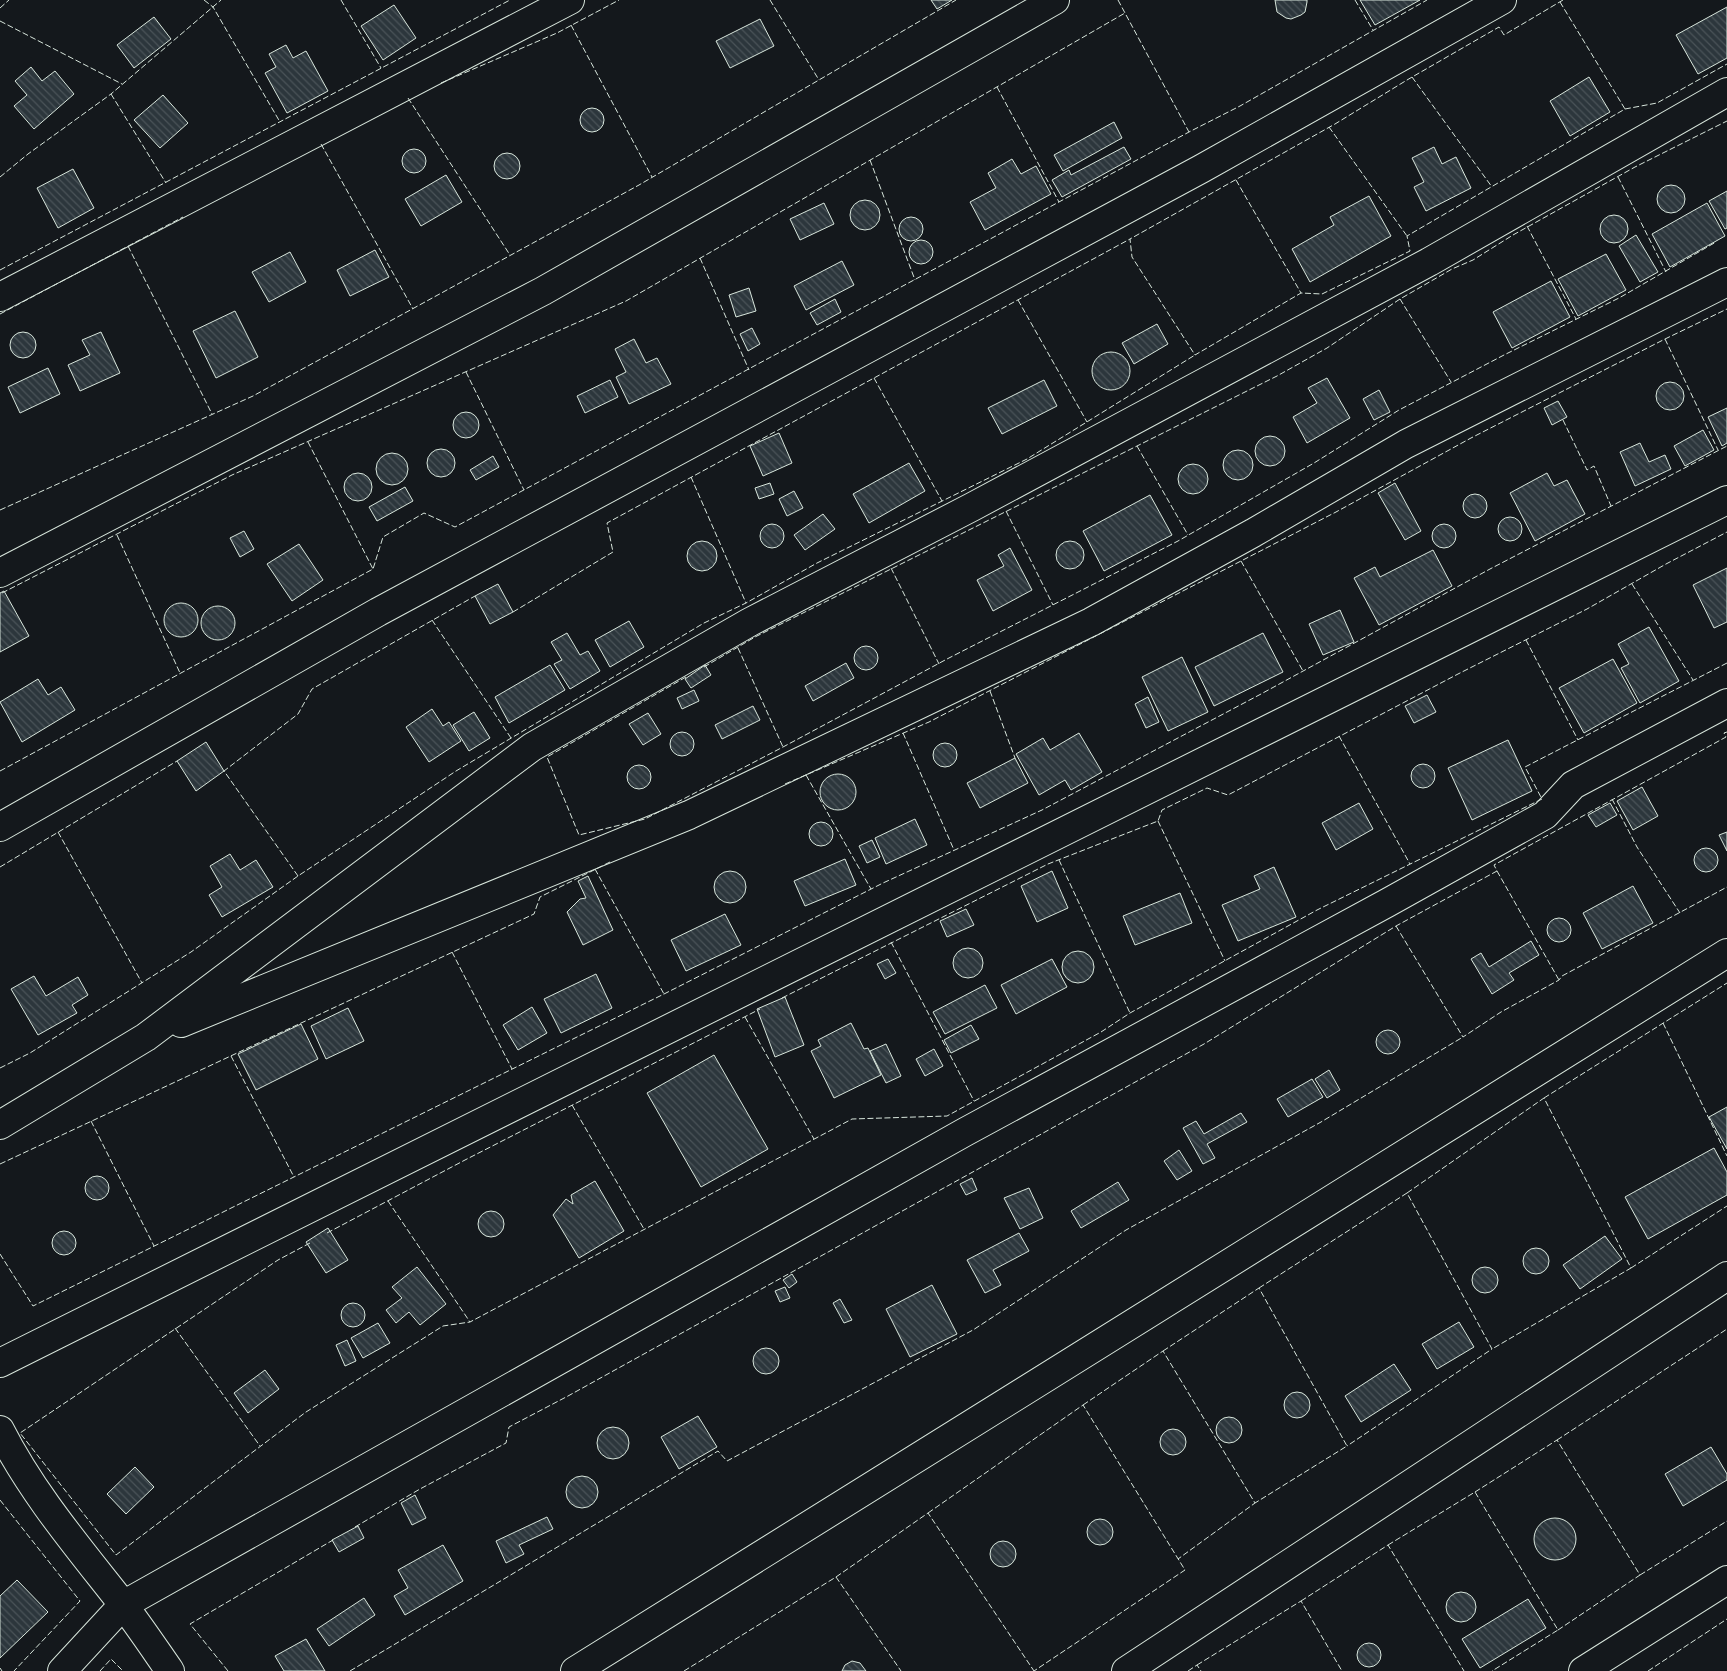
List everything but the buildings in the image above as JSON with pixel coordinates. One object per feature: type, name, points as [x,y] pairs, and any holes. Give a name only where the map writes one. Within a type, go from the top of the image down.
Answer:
[{"type":"street","points":[[0,297],[570,0]]},
{"type":"street","points":[[0,573],[543,292],[1055,0]]},
{"type":"street","points":[[0,827],[378,612],[1201,169],[1502,0]]},
{"type":"street","points":[[0,1125],[146,1037],[532,747],[750,622],[972,507],[1429,262],[1727,92]]},
{"type":"street","points":[[146,1037],[689,815],[1091,622],[1253,533],[1406,444],[1727,282]]},
{"type":"street","points":[[0,1363],[1727,500]]},
{"type":"street","points":[[62,1671],[123,1605],[965,1132],[1529,825],[1546,815],[1573,785],[1727,703]]},
{"type":"street","points":[[575,1671],[1727,953]]},
{"type":"street","points":[[1126,1671],[1727,1276]]},
{"type":"street","points":[[0,1430],[9,1448],[49,1510],[123,1605],[170,1671]]},
{"type":"street","points":[[1583,1671],[1727,1580]]},
{"type":"fence","points":[[0,8],[9,0]]},
{"type":"fence","points":[[204,0],[213,7],[280,122]]},
{"type":"fence","points":[[0,177],[28,154],[111,94],[221,0]]},
{"type":"fence","points":[[341,0],[381,68]]},
{"type":"fence","points":[[0,270],[510,0]]},
{"type":"fence","points":[[441,83],[557,33],[619,0]]},
{"type":"fence","points":[[770,0],[819,80]]},
{"type":"fence","points":[[0,510],[253,396],[639,185],[956,0]]},
{"type":"fence","points":[[1118,0],[1189,132]]},
{"type":"fence","points":[[1355,0],[1373,30]]},
{"type":"fence","points":[[0,771],[373,569],[383,537],[424,513],[455,527],[1240,106],[1427,0]]},
{"type":"fence","points":[[1563,0],[1504,35],[1499,27],[1335,124],[1130,239],[1132,257],[1195,355],[1301,293],[1322,294],[1410,251],[1407,236],[1625,109],[1657,103],[1727,64]]},
{"type":"fence","points":[[1560,2],[1625,109]]},
{"type":"fence","points":[[2,593],[232,475],[626,301],[1125,13]]},
{"type":"fence","points":[[0,21],[122,84]]},
{"type":"fence","points":[[571,25],[652,177]]},
{"type":"fence","points":[[1412,77],[1492,187]]},
{"type":"fence","points":[[997,87],[1059,202]]},
{"type":"fence","points":[[111,94],[166,183]]},
{"type":"fence","points":[[408,98],[510,255]]},
{"type":"fence","points":[[704,667],[755,637],[1277,376],[1327,348],[1400,299],[1452,269],[1473,260],[1513,235],[1635,167],[1727,121]]},
{"type":"fence","points":[[1329,127],[1407,236]]},
{"type":"fence","points":[[321,144],[413,309]]},
{"type":"fence","points":[[870,160],[915,280]]},
{"type":"fence","points":[[1618,177],[1666,272]]},
{"type":"fence","points":[[1236,180],[1301,293]]},
{"type":"fence","points":[[0,314],[183,217]]},
{"type":"fence","points":[[1527,226],[1576,319]]},
{"type":"fence","points":[[513,612],[613,552],[607,523],[1130,239]]},
{"type":"fence","points":[[686,677],[547,757],[579,835],[645,819],[947,659],[1178,541],[1314,463],[1399,410],[1619,298],[1716,242]]},
{"type":"fence","points":[[128,246],[212,414]]},
{"type":"fence","points":[[700,258],[749,370]]},
{"type":"fence","points":[[1400,299],[1451,382]]},
{"type":"fence","points":[[1018,300],[1087,422]]},
{"type":"fence","points":[[785,784],[929,722],[1336,512],[1471,438],[1727,309]]},
{"type":"fence","points":[[1665,339],[1718,450]]},
{"type":"fence","points":[[0,1068],[30,1053],[191,952],[298,876],[456,771],[704,623],[746,603],[817,563],[1027,459],[1195,355]]},
{"type":"fence","points":[[466,372],[524,490]]},
{"type":"fence","points":[[874,378],[942,501]]},
{"type":"fence","points":[[1563,420],[1587,470],[1594,466],[1611,506]]},
{"type":"fence","points":[[308,442],[373,569]]},
{"type":"fence","points":[[1137,446],[1188,535]]},
{"type":"fence","points":[[0,1254],[33,1306],[664,994],[883,883],[1042,810],[1261,694],[1490,569],[1727,446]]},
{"type":"fence","points":[[691,477],[746,603]]},
{"type":"fence","points":[[1006,511],[1053,605]]},
{"type":"fence","points":[[782,998],[1048,864],[1158,821],[1162,810],[1207,788],[1228,795],[1458,674],[1587,609],[1727,532]]},
{"type":"fence","points":[[117,535],[180,673]]},
{"type":"fence","points":[[1241,561],[1303,671]]},
{"type":"fence","points":[[891,568],[939,664]]},
{"type":"fence","points":[[1632,584],[1693,680]]},
{"type":"fence","points":[[298,876],[224,771],[298,714],[312,689],[475,596]]},
{"type":"fence","points":[[432,620],[511,738]]},
{"type":"fence","points":[[1526,640],[1578,740]]},
{"type":"fence","points":[[738,648],[783,747]]},
{"type":"fence","points":[[310,1243],[278,1260],[20,1433],[116,1555],[306,1412],[443,1326],[470,1322],[852,1119],[947,1116],[1101,1032],[1130,1013],[1317,910],[1542,799],[1525,767],[1727,663]]},
{"type":"fence","points":[[990,691],[1015,758]]},
{"type":"fence","points":[[355,1527],[420,1489],[506,1443],[509,1427],[1204,1044],[1396,926],[1497,871],[1494,865],[1726,737],[1724,733],[1727,732]]},
{"type":"fence","points":[[903,733],[954,850]]},
{"type":"fence","points":[[1339,736],[1410,864]]},
{"type":"fence","points":[[0,867],[177,761]]},
{"type":"fence","points":[[806,775],[871,889]]},
{"type":"fence","points":[[1612,799],[1637,847],[1680,913]]},
{"type":"fence","points":[[1158,821],[1225,961]]},
{"type":"fence","points":[[58,832],[142,983]]},
{"type":"fence","points":[[1059,860],[1130,1013]]},
{"type":"fence","points":[[0,1164],[534,914],[540,897],[612,861]]},
{"type":"fence","points":[[595,869],[664,994]]},
{"type":"fence","points":[[1497,871],[1559,980]]},
{"type":"fence","points":[[1396,926],[1463,1037],[1501,1012],[1559,980],[1562,976],[1727,887]]},
{"type":"fence","points":[[891,942],[974,1101]]},
{"type":"fence","points":[[452,952],[512,1069]]},
{"type":"fence","points":[[1544,1098],[1727,983]]},
{"type":"fence","points":[[327,1233],[760,1009]]},
{"type":"fence","points":[[745,1017],[814,1139]]},
{"type":"fence","points":[[1663,1023],[1727,1156]]},
{"type":"fence","points":[[350,1671],[718,1451],[727,1461],[973,1330],[1126,1230],[1321,1122],[1463,1037]]},
{"type":"fence","points":[[231,1056],[294,1177]]},
{"type":"fence","points":[[1407,1193],[1544,1098],[1631,1268],[1492,1349]]},
{"type":"fence","points":[[572,1105],[644,1229]]},
{"type":"fence","points":[[91,1121],[154,1246]]},
{"type":"fence","points":[[1259,1288],[1407,1193],[1492,1349],[1347,1446]]},
{"type":"fence","points":[[388,1201],[470,1322]]},
{"type":"fence","points":[[1631,1268],[1727,1206]]},
{"type":"fence","points":[[1163,1351],[1259,1288],[1347,1446],[1255,1503]]},
{"type":"fence","points":[[175,1328],[260,1446]]},
{"type":"fence","points":[[1557,1440],[1727,1329]]},
{"type":"fence","points":[[1083,1405],[1163,1351],[1255,1503],[1178,1559]]},
{"type":"fence","points":[[928,1513],[1083,1405],[1185,1570],[1034,1671]]},
{"type":"fence","points":[[1475,1492],[1557,1440],[1640,1575],[1558,1630]]},
{"type":"fence","points":[[1388,1545],[1475,1492],[1558,1630],[1492,1671]]},
{"type":"fence","points":[[0,1500],[80,1601],[14,1671]]},
{"type":"fence","points":[[836,1577],[928,1513],[1034,1671]]},
{"type":"fence","points":[[1640,1575],[1727,1521]]},
{"type":"fence","points":[[228,1671],[190,1624],[333,1540]]},
{"type":"fence","points":[[1301,1601],[1388,1545],[1464,1671]]},
{"type":"fence","points":[[684,1671],[836,1577],[901,1671]]},
{"type":"fence","points":[[1197,1665],[1301,1601],[1342,1671]]},
{"type":"fence","points":[[1648,1671],[1727,1619]]},
{"type":"fence","points":[[100,1671],[111,1659],[123,1671]]},
{"type":"fence","points":[[1188,1671],[1197,1665],[1201,1671]]}]
